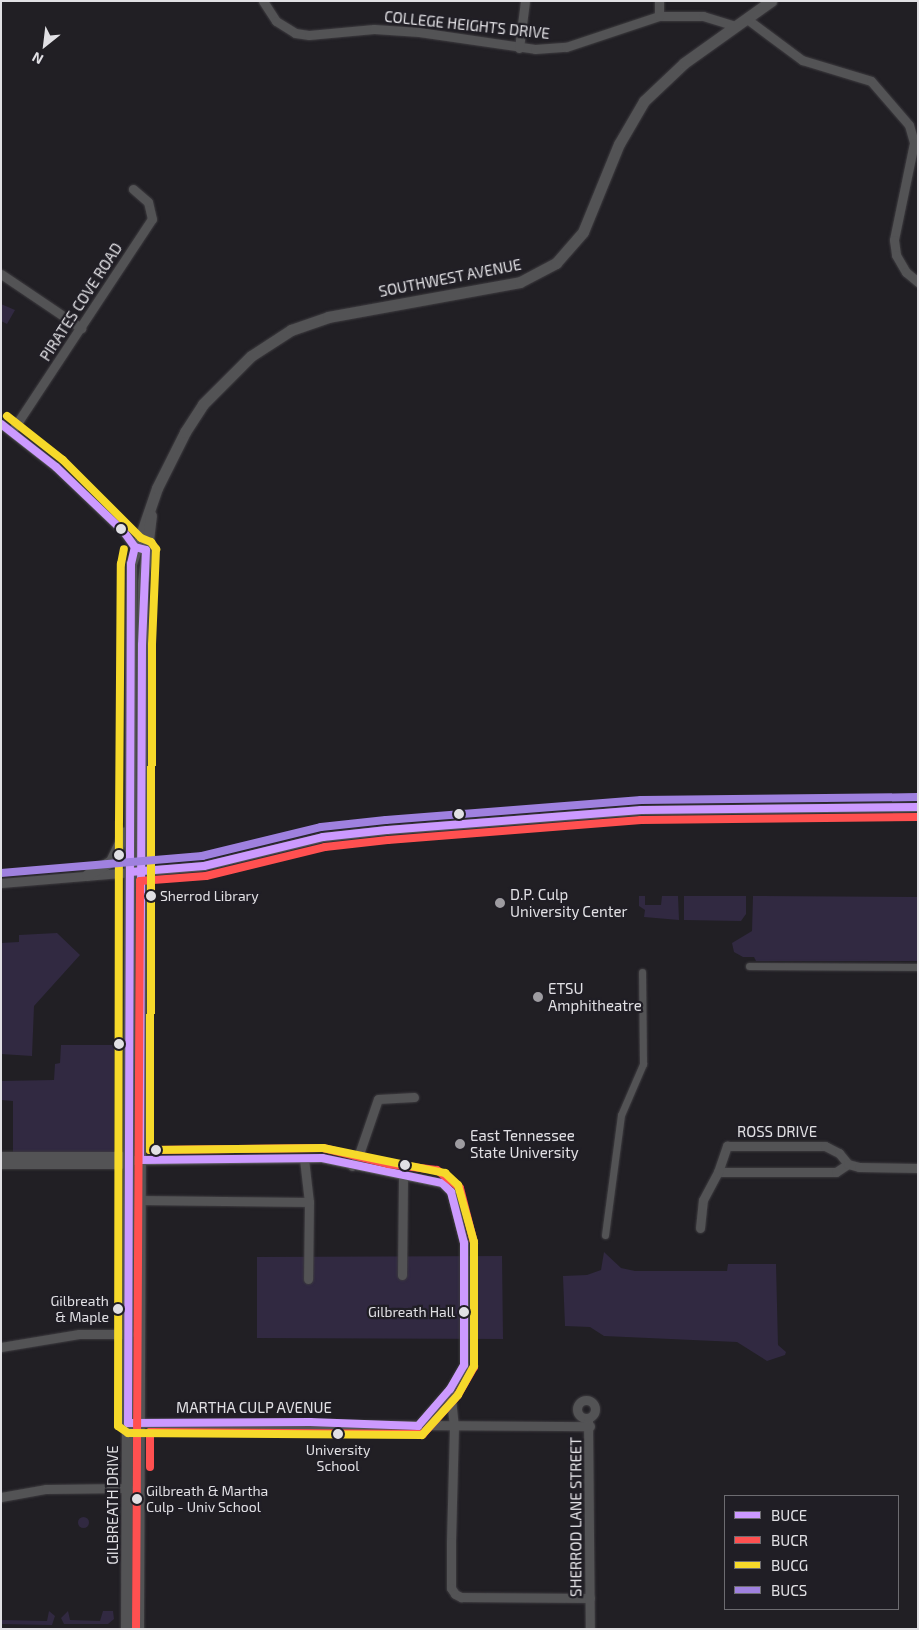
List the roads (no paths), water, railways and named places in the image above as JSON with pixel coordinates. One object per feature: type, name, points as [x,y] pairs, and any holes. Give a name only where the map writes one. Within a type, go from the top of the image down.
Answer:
[{"type":"street","name":"COLLEGE HEIGHTS DRIVE","points":[[263,1],[276,21],[295,33],[309,35],[357,30],[400,31],[519,48],[566,46],[659,16],[703,16],[736,26]]},
{"type":"street","points":[[519,48],[525,1]]},
{"type":"street","points":[[659,1],[659,16]]},
{"type":"street","name":"SOUTHWEST AVENUE","points":[[130,872],[131,564],[134,547],[151,506],[185,432],[203,404],[227,379],[273,340],[328,317],[520,282],[542,272],[562,258],[574,246],[593,214],[619,144],[640,105],[677,69],[736,26],[748,20],[771,1]]},
{"type":"street","points":[[748,20],[802,60],[871,81],[910,125],[916,143],[894,240],[896,255],[906,272],[918,282]]},
{"type":"street","name":"PIRATES COVE ROAD","points":[[12,431],[152,220],[148,202],[133,188]]},
{"type":"street","points":[[1,274],[81,328]]},
{"type":"street","points":[[1,424],[56,467],[124,532],[134,547],[146,550]]},
{"type":"street","name":"SOUTHWEST AVENUE","points":[[142,871],[143,591],[151,506]]},
{"type":"street","points":[[1,883],[204,866],[323,837],[387,830],[641,810],[918,807]]},
{"type":"street","points":[[87,875],[110,861],[121,844],[129,821]]},
{"type":"street","name":"GILBREATH DRIVE","points":[[126,1629],[129,1334],[142,871]]},
{"type":"street","name":"GILBREATH DRIVE","points":[[130,872],[135,1160],[139,1200],[140,1422],[138,1629]]},
{"type":"street","points":[[749,966],[918,967]]},
{"type":"street","points":[[605,1235],[621,1114],[643,1064],[642,972]]},
{"type":"street","points":[[352,1166],[358,1157],[378,1099],[414,1097]]},
{"type":"street","name":"ROSS DRIVE","points":[[700,1228],[703,1200],[718,1172],[727,1146],[825,1146],[839,1153],[848,1164]]},
{"type":"street","points":[[1,1156],[121,1156],[135,1160]]},
{"type":"street","points":[[1,1164],[120,1164],[135,1160],[322,1158],[386,1174],[404,1173],[442,1183],[451,1192],[462,1231],[464,1365],[450,1389],[418,1426]]},
{"type":"street","points":[[304,1159],[309,1202],[308,1279]]},
{"type":"street","points":[[718,1172],[836,1172],[848,1164],[859,1167],[918,1168]]},
{"type":"street","points":[[402,1275],[404,1173]]},
{"type":"street","points":[[139,1200],[309,1202]]},
{"type":"street","points":[[1,1347],[79,1334],[129,1334]]},
{"type":"street","points":[[450,1389],[454,1427],[451,1542],[452,1588],[455,1594],[461,1597],[590,1598]]},
{"type":"street","name":"SHERROD LANE STREET","points":[[589,1422],[578,1414],[580,1403],[591,1402],[595,1408],[589,1422],[590,1629]]},
{"type":"street","name":"MARTHA CULP AVENUE","points":[[128,1423],[336,1422],[454,1427],[589,1422]]},
{"type":"street","points":[[1,1497],[46,1489],[128,1488]]},
{"type":"place","name":"Sherrod Library","points":[[151,896]]},
{"type":"place","name":"D.P. Culp University Center","points":[[500,903]]},
{"type":"place","name":"ETSU Amphitheatre","points":[[538,997]]},
{"type":"place","name":"East Tennessee State University","points":[[460,1144]]},
{"type":"place","name":"Gilbreath & Maple","points":[[118,1309]]},
{"type":"place","name":"Gilbreath Hall","points":[[464,1312]]},
{"type":"place","name":"University School","points":[[338,1434]]},
{"type":"place","name":"Gilbreath & Martha Culp - Univ School","points":[[137,1499]]}]
